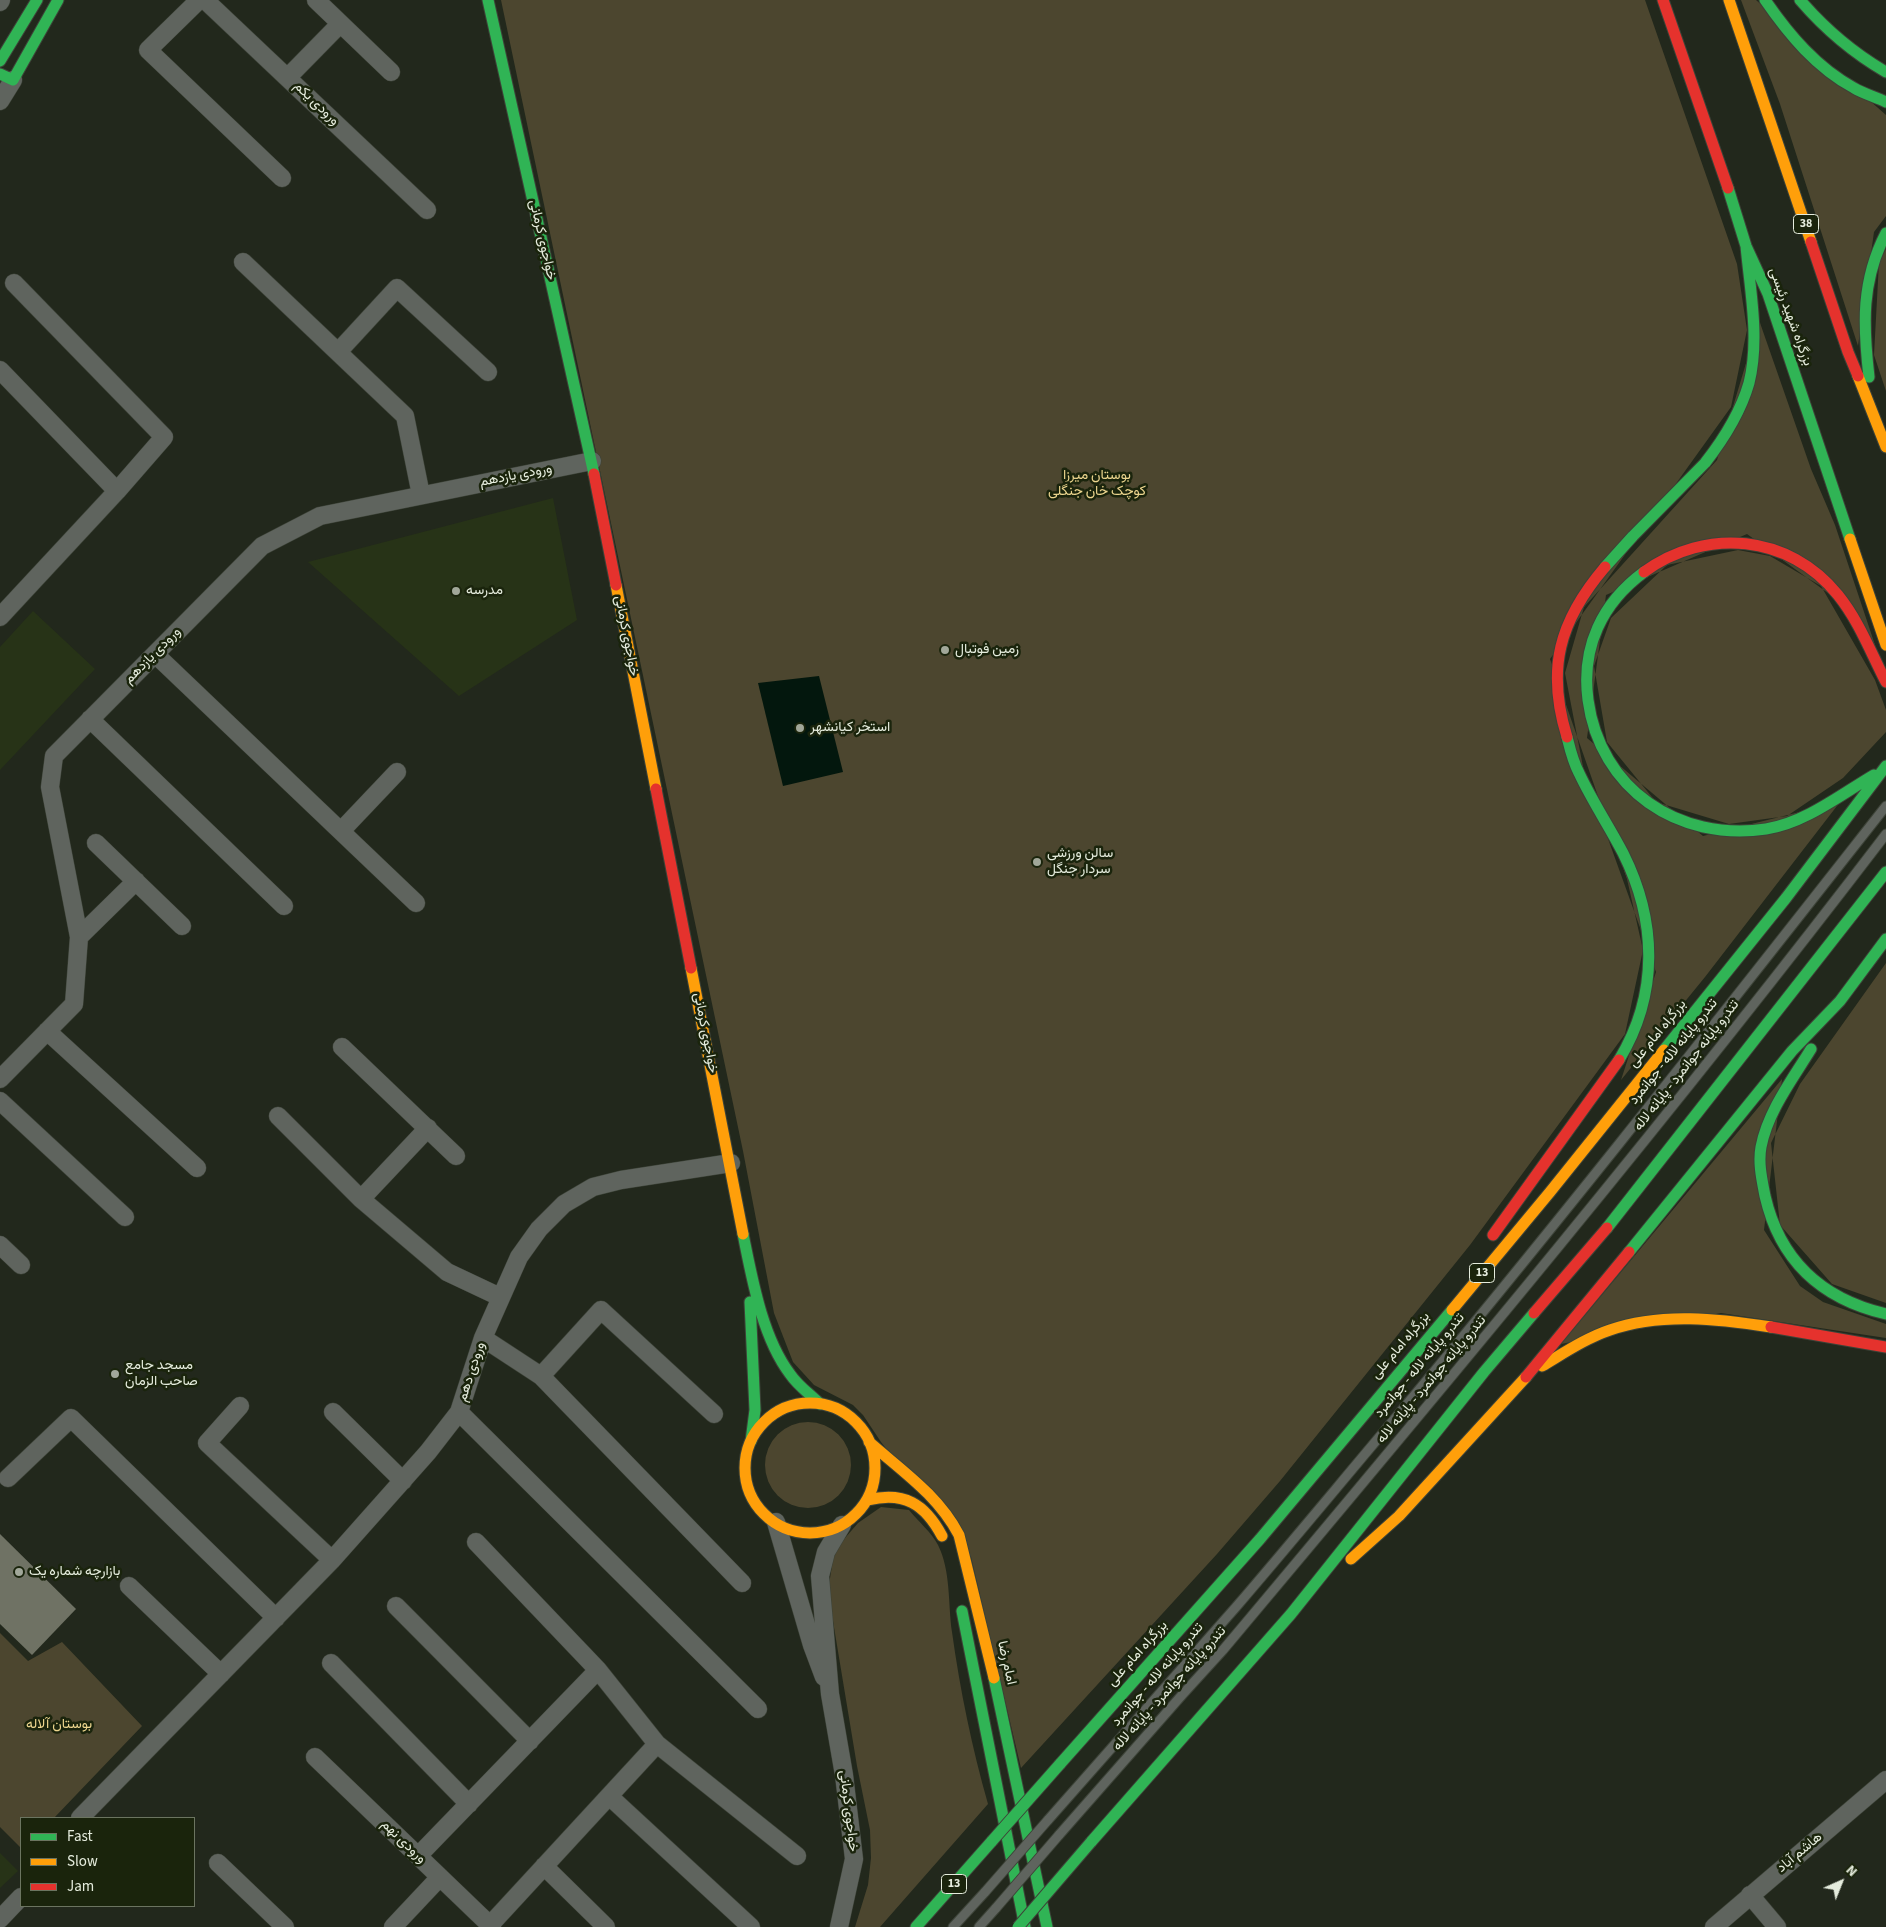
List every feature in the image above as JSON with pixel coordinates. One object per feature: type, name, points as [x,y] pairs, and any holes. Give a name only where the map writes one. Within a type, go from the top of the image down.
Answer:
[{"type":"main road","points":[[0,61],[37,0]]},
{"type":"main road","points":[[6,77],[58,0]]},
{"type":"main road","name":"خواجوی کرمانی","points":[[488,0],[592,461],[751,1274]]},
{"type":"main road","name":"بزرگراه شهید رئیسی","points":[[1663,0],[1721,165],[1746,246],[1768,294],[1828,478],[1886,645]]},
{"type":"main road","name":"38","points":[[1729,0],[1848,352],[1886,446]]},
{"type":"main road","points":[[1765,0],[1784,29],[1827,71],[1854,88],[1886,102]]},
{"type":"main road","points":[[1800,0],[1864,61],[1886,72]]},
{"type":"main road","points":[[1872,408],[1864,340],[1865,288],[1872,262],[1886,233]]},
{"type":"main road","points":[[1453,1308],[1483,1253],[1531,1181],[1613,1068],[1633,1034],[1643,1004],[1650,958],[1649,932],[1643,902],[1634,876],[1621,850],[1578,772],[1563,728],[1557,692],[1557,666],[1562,641],[1569,621],[1596,576],[1618,550],[1705,463],[1715,450],[1741,405],[1749,382],[1754,340],[1746,246]]},
{"type":"main road","points":[[1885,767],[1810,812],[1783,825],[1748,831],[1706,828],[1687,824],[1670,816],[1633,792],[1617,775],[1603,751],[1592,726],[1587,701],[1586,668],[1592,638],[1605,613],[1626,584],[1657,561],[1688,548],[1718,542],[1749,542],[1774,549],[1795,558],[1817,573],[1838,595],[1856,620],[1886,682]]},
{"type":"main road","name":"بزرگراه امام علی","points":[[916,1927],[1260,1539],[1550,1192],[1786,898],[1885,767]]},
{"type":"main road","points":[[1018,1927],[1291,1614],[1484,1372],[1602,1234],[1886,872]]},
{"type":"main road","points":[[1886,939],[1840,1001],[1767,1127],[1761,1149],[1761,1180],[1772,1219],[1781,1242],[1801,1268],[1819,1286],[1841,1300],[1863,1310],[1886,1314]]},
{"type":"main road","points":[[1291,1614],[1399,1516],[1530,1373],[1792,1051],[1840,1001]]},
{"type":"main road","points":[[751,1274],[773,1343],[781,1360],[792,1376],[820,1404]]},
{"type":"main road","points":[[751,1274],[750,1300],[755,1410],[751,1442],[746,1459],[746,1476],[750,1493],[759,1508],[776,1522],[788,1529],[806,1533],[825,1532],[842,1525],[855,1516],[868,1500],[876,1469],[873,1451],[865,1434],[853,1420],[838,1409],[820,1404],[803,1404],[786,1408],[772,1416],[759,1428],[751,1442]]},
{"type":"main road","points":[[1530,1373],[1598,1334],[1620,1326],[1672,1320],[1723,1321],[1787,1329],[1886,1347]]},
{"type":"main road","name":"امام رضا","points":[[869,1442],[902,1471],[932,1493],[954,1523],[959,1535],[995,1680],[1047,1927]]},
{"type":"main road","points":[[868,1500],[887,1496],[905,1498],[914,1503],[931,1518],[946,1544]]},
{"type":"main road","points":[[960,1601],[1025,1927]]},
{"type":"street","points":[[198,0],[148,50],[282,178]]},
{"type":"street","name":"ورودی یکم","points":[[205,0],[427,210]]},
{"type":"street","points":[[316,0],[391,72]]},
{"type":"street","points":[[288,77],[340,24]]},
{"type":"street","points":[[0,101],[6,77]]},
{"type":"street","points":[[243,262],[406,416],[421,495]]},
{"type":"street","points":[[0,617],[117,491],[164,437],[14,283]]},
{"type":"street","points":[[338,352],[397,288],[488,372]]},
{"type":"street","points":[[0,370],[117,491]]},
{"type":"street","name":"ورودی یازدهم","points":[[0,1079],[74,1004],[79,937],[50,787],[54,756],[262,546],[320,516],[592,461]]},
{"type":"street","points":[[156,654],[416,903]]},
{"type":"street","points":[[90,719],[284,906]]},
{"type":"street","points":[[340,831],[397,772]]},
{"type":"street","points":[[96,843],[182,926]]},
{"type":"street","points":[[79,937],[136,881]]},
{"type":"street","points":[[47,1031],[197,1168]]},
{"type":"street","points":[[342,1047],[456,1156]]},
{"type":"street","points":[[0,1102],[125,1217]]},
{"type":"street","points":[[278,1116],[361,1199],[447,1272],[500,1298]]},
{"type":"street","points":[[361,1199],[428,1128]]},
{"type":"street","name":"ورودی دهم","points":[[81,1817],[332,1560],[428,1452],[459,1412],[483,1338],[520,1257],[539,1230],[564,1204],[593,1187],[621,1180],[730,1163]]},
{"type":"street","points":[[0,1245],[21,1265]]},
{"type":"street","points":[[541,1376],[601,1310],[714,1414]]},
{"type":"street","points":[[483,1338],[541,1376],[742,1583]]},
{"type":"street","points":[[240,1406],[207,1443],[332,1560]]},
{"type":"street","points":[[333,1412],[403,1481]]},
{"type":"street","points":[[459,1412],[758,1709]]},
{"type":"street","points":[[8,1478],[71,1418],[276,1618]]},
{"type":"street","points":[[776,1522],[812,1645],[830,1694]]},
{"type":"street","points":[[830,1694],[820,1576],[826,1552],[842,1525]]},
{"type":"street","points":[[476,1542],[598,1670],[657,1744],[797,1856]]},
{"type":"street","points":[[129,1586],[221,1674]]},
{"type":"street","points":[[396,1606],[530,1741]]},
{"type":"street","points":[[332,1663],[469,1804]]},
{"type":"street","points":[[418,1856],[598,1670]]},
{"type":"street","name":"خواجوی کرمانی","points":[[830,1694],[844,1775],[854,1859],[839,1927]]},
{"type":"street","points":[[491,1926],[657,1744]]},
{"type":"street","name":"ورودی نهم","points":[[315,1758],[491,1926]]},
{"type":"street","name":"هاشم آباد","points":[[1714,1927],[1886,1780]]},
{"type":"street","points":[[610,1796],[751,1927]]},
{"type":"street","points":[[218,1863],[286,1927]]},
{"type":"street","points":[[544,1866],[606,1927]]},
{"type":"street","points":[[393,1927],[440,1878]]},
{"type":"street","points":[[1750,1895],[1777,1927]]},
{"type":"street","points":[[0,1919],[20,1898]]},
{"type":"lane","name":"تندرو پایانه لاله - جوانمرد","points":[[954,1927],[1238,1604],[1469,1328],[1616,1149],[1654,1097],[1734,1000],[1886,806]]},
{"type":"lane","name":"تندرو پایانه جوانمرد - پایانه لاله","points":[[979,1927],[1223,1650],[1507,1312],[1646,1141],[1886,834]]},
{"type":"shaded area","name":"مدرسه","points":[[553,498],[577,620],[459,696],[308,562]]},
{"type":"shaded area","points":[[33,611],[95,669],[0,770],[0,647]]},
{"type":"shaded area","name":"استخر کیانشهر","points":[[819,676],[843,772],[783,786],[758,683]]},
{"type":"shaded area","points":[[0,1853],[18,1871],[0,1888]]},
{"type":"green space","name":"بوستان میرزا کوچک خان جنگلی","points":[[501,0],[1645,0],[1737,264],[1747,330],[1731,407],[1550,659],[1627,879],[1643,950],[1625,1034],[1470,1245],[1280,1481],[1217,1554],[1021,1768],[971,1557],[881,1442],[863,1415],[853,1405],[814,1385],[793,1362],[774,1313],[743,1151]]},
{"type":"green space","points":[[1741,0],[1756,0],[1886,115],[1886,216],[1874,232],[1858,346],[1780,104]]},
{"type":"green space","points":[[1886,249],[1886,391],[1874,355],[1879,262]]},
{"type":"green space","points":[[1759,320],[1811,469],[1835,525],[1882,666],[1858,615],[1747,534],[1606,595],[1587,738],[1703,836],[1840,802],[1705,977],[1621,1080],[1656,972],[1584,772],[1565,673],[1584,607],[1717,460]]},
{"type":"green space","points":[[1738,550],[1770,556],[1821,586],[1875,680],[1886,710],[1886,732],[1843,778],[1787,816],[1729,824],[1656,802],[1607,742],[1594,666],[1611,618],[1667,565]]},
{"type":"green space","points":[[1886,963],[1886,1303],[1832,1284],[1780,1225],[1771,1143],[1800,1084]]},
{"type":"green space","points":[[1782,1079],[1764,1230],[1800,1286],[1823,1302],[1886,1324],[1886,1338],[1721,1313],[1561,1344]]},
{"type":"green space","points":[[808,1422],[825,1425],[839,1434],[848,1448],[851,1465],[848,1482],[839,1496],[825,1505],[808,1508],[791,1505],[777,1496],[768,1482],[765,1465],[768,1448],[777,1434],[791,1425]]},
{"type":"green space","points":[[881,1507],[909,1510],[932,1536],[942,1555],[947,1577],[952,1632],[963,1697],[988,1804],[880,1927],[855,1927],[868,1885],[871,1858],[870,1830],[857,1766],[828,1591],[833,1559],[839,1545],[858,1523]]},
{"type":"green space","name":"بوستان آلاله","points":[[0,1633],[28,1661],[62,1642],[142,1726],[55,1817],[20,1817],[20,1847],[0,1827]]},
{"type":"building","name":"بازارچه شماره یک","points":[[0,1534],[76,1609],[32,1655],[0,1624]]},
{"type":"traffic: fast","points":[[0,61],[37,0]]},
{"type":"traffic: fast","points":[[0,74],[13,80],[58,0]]},
{"type":"traffic: fast","points":[[488,0],[594,474]]},
{"type":"traffic: fast","points":[[1765,0],[1794,38],[1816,61],[1858,90],[1886,102]]},
{"type":"traffic: fast","points":[[1800,0],[1840,40],[1886,72]]},
{"type":"traffic: fast","points":[[1728,188],[1746,246],[1768,294],[1850,539]]},
{"type":"traffic: fast","points":[[1869,377],[1865,321],[1868,286],[1872,268],[1886,233]]},
{"type":"traffic: fast","points":[[1605,567],[1705,463],[1725,435],[1746,394],[1754,349],[1753,314],[1746,246]]},
{"type":"traffic: fast","points":[[1644,572],[1629,584],[1606,612],[1592,644],[1588,662],[1587,681],[1588,700],[1595,732],[1609,760],[1626,783],[1648,803],[1674,817],[1703,827],[1734,831],[1766,829],[1780,826],[1808,815],[1874,775]]},
{"type":"traffic: fast","points":[[1567,737],[1577,769],[1623,853],[1634,879],[1647,931],[1649,957],[1647,983],[1632,1035],[1619,1060]]},
{"type":"traffic: fast","points":[[1664,1050],[1786,898],[1886,766]]},
{"type":"traffic: fast","points":[[1607,1228],[1886,872]]},
{"type":"traffic: fast","points":[[1629,1252],[1792,1051],[1840,1001],[1886,939]]},
{"type":"traffic: fast","points":[[1811,1049],[1781,1096],[1764,1134],[1760,1159],[1765,1196],[1781,1240],[1807,1274],[1842,1298],[1886,1314]]},
{"type":"traffic: fast","points":[[743,1234],[759,1307],[772,1343],[793,1378],[820,1404]]},
{"type":"traffic: fast","points":[[750,1302],[755,1410],[751,1441]]},
{"type":"traffic: fast","points":[[1060,1764],[1260,1539],[1452,1310]]},
{"type":"traffic: fast","points":[[1091,1842],[1291,1614],[1484,1372],[1534,1313]]},
{"type":"traffic: fast","points":[[962,1611],[1025,1927]]},
{"type":"traffic: fast","points":[[994,1678],[1047,1927]]},
{"type":"traffic: fast","points":[[992,1841],[1060,1764]]},
{"type":"traffic: fast","points":[[916,1927],[992,1841]]},
{"type":"traffic: fast","points":[[1018,1927],[1091,1842]]},
{"type":"traffic: slow","points":[[1729,0],[1811,242]]},
{"type":"traffic: slow","points":[[1858,376],[1886,447]]},
{"type":"traffic: slow","points":[[1850,539],[1886,645]]},
{"type":"traffic: slow","points":[[616,585],[656,789]]},
{"type":"traffic: slow","points":[[691,968],[743,1234]]},
{"type":"traffic: slow","points":[[1452,1310],[1664,1050]]},
{"type":"traffic: slow","points":[[1542,1366],[1592,1337],[1629,1324],[1670,1319],[1690,1319],[1771,1327]]},
{"type":"traffic: slow","points":[[1351,1559],[1399,1516],[1526,1377]]},
{"type":"traffic: slow","points":[[810,1403],[835,1408],[856,1422],[870,1443],[875,1468],[870,1493],[856,1514],[835,1528],[810,1533],[785,1528],[764,1514],[750,1493],[745,1468],[750,1443],[764,1422],[785,1408],[810,1403]]},
{"type":"traffic: slow","points":[[869,1442],[930,1496],[941,1508],[959,1535],[994,1678]]},
{"type":"traffic: slow","points":[[868,1500],[892,1497],[912,1503],[921,1508],[942,1536]]},
{"type":"traffic: jam","points":[[1663,0],[1728,188]]},
{"type":"traffic: jam","points":[[1811,242],[1858,376]]},
{"type":"traffic: jam","points":[[594,474],[616,585]]},
{"type":"traffic: jam","points":[[1644,572],[1668,558],[1694,548],[1720,543],[1746,544],[1771,549],[1796,559],[1818,575],[1838,595],[1858,626],[1886,682]]},
{"type":"traffic: jam","points":[[1567,737],[1558,689],[1561,647],[1567,627],[1577,607],[1589,587],[1605,567]]},
{"type":"traffic: jam","points":[[656,789],[691,968]]},
{"type":"traffic: jam","points":[[1493,1235],[1619,1060]]},
{"type":"traffic: jam","points":[[1534,1313],[1607,1228]]},
{"type":"traffic: jam","points":[[1526,1377],[1629,1252]]},
{"type":"traffic: jam","points":[[1771,1327],[1886,1347]]},
{"type":"place","name":"مدرسه","points":[[456,591]]},
{"type":"place","name":"زمین فوتبال","points":[[945,650]]},
{"type":"place","name":"استخر کیانشهر","points":[[800,728]]},
{"type":"place","name":"سالن ورزشی سردار جنگل","points":[[1037,862]]},
{"type":"place","name":"مسجد جامع صاحب الزمان","points":[[115,1374]]},
{"type":"place","name":"بازارچه شماره یک","points":[[19,1572]]}]
